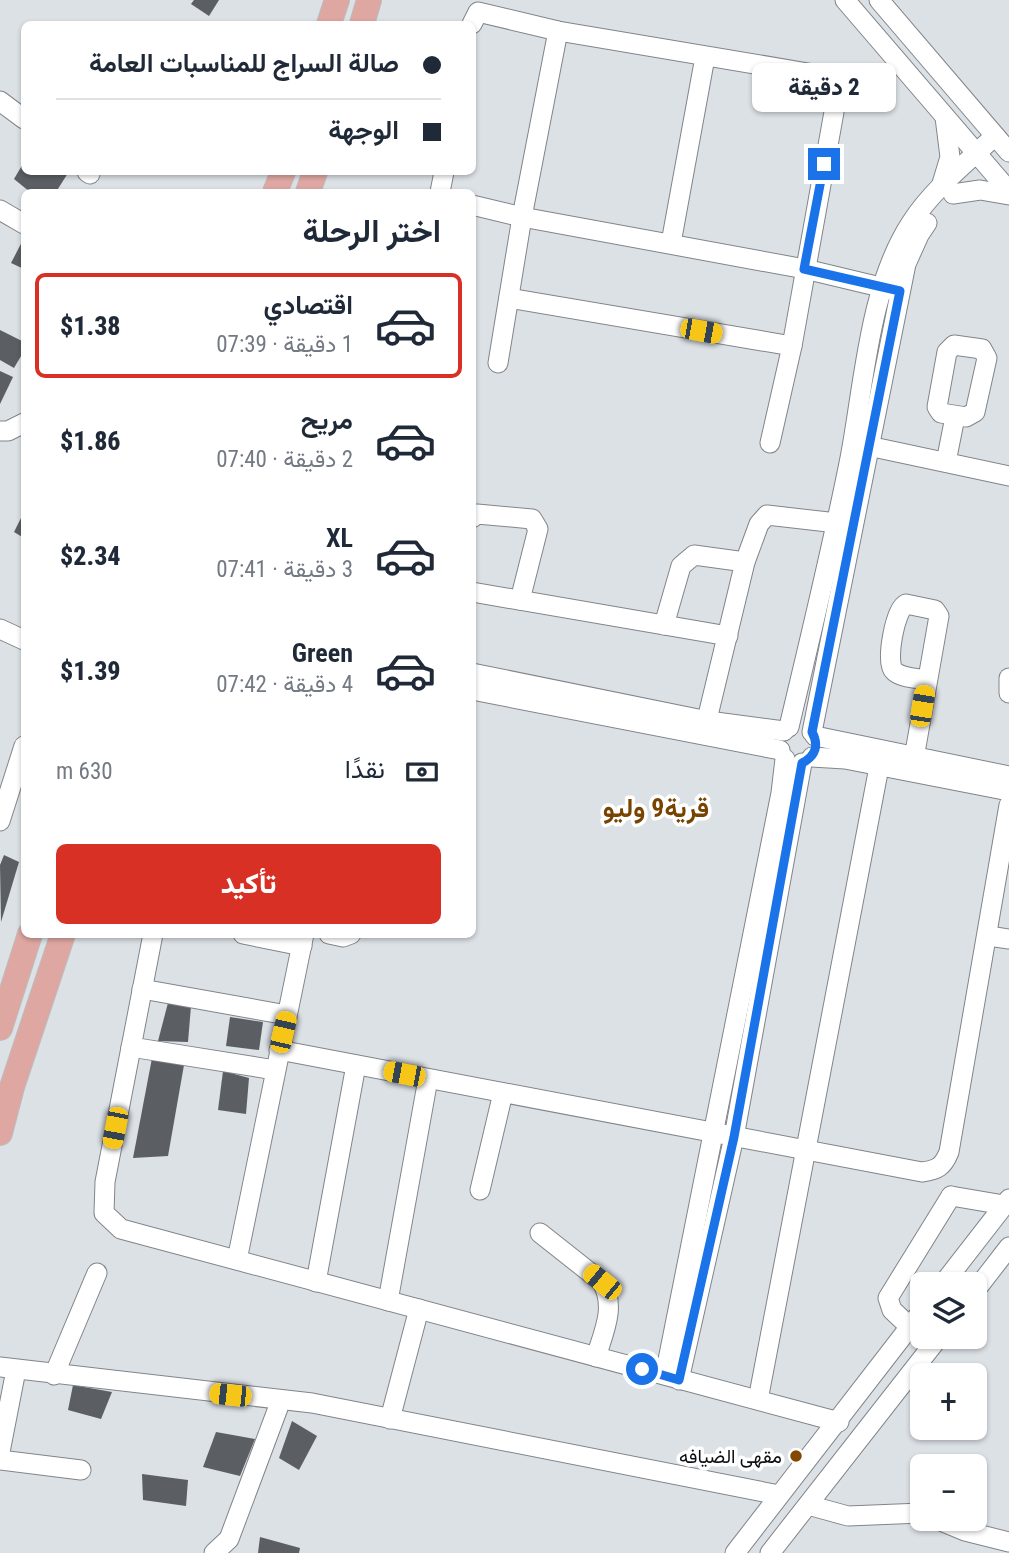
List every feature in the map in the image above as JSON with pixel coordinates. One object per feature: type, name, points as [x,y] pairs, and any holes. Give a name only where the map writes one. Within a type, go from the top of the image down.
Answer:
[{"type":"main road","points":[[331,21],[337,0]]},
{"type":"main road","points":[[363,21],[369,0]]},
{"type":"main road","points":[[0,1028],[29,938]]},
{"type":"main road","points":[[0,1133],[12,1087],[62,938]]},
{"type":"street","points":[[845,0],[1009,193]]},
{"type":"street","points":[[792,748],[817,743],[813,734],[862,444],[874,325],[892,290],[897,249],[911,223],[981,158],[1003,144],[879,0]]},
{"type":"street","points":[[474,21],[478,12],[558,31],[814,74],[831,84],[835,97],[834,112],[792,346],[771,443]]},
{"type":"street","points":[[498,363],[522,217],[558,31]]},
{"type":"street","points":[[671,243],[705,57]]},
{"type":"street","points":[[0,101],[21,117]]},
{"type":"street","points":[[945,116],[950,157],[947,191]]},
{"type":"street","points":[[947,191],[1009,193]]},
{"type":"street","points":[[476,206],[522,217],[804,269],[892,290]]},
{"type":"street","points":[[0,209],[21,222]]},
{"type":"street","points":[[509,298],[792,346]]},
{"type":"street","points":[[946,462],[955,417]]},
{"type":"street","points":[[0,431],[8,431],[21,424]]},
{"type":"street","points":[[862,444],[1009,476]]},
{"type":"street","points":[[672,1378],[724,1135],[781,793],[837,523],[862,444]]},
{"type":"street","points":[[476,515],[532,519],[536,522],[538,529],[520,600]]},
{"type":"street","points":[[706,727],[745,562],[759,524],[767,515],[837,523]]},
{"type":"street","points":[[664,625],[681,566],[688,559],[694,555],[745,562]]},
{"type":"street","points":[[476,593],[728,636]]},
{"type":"street","points":[[0,628],[21,638]]},
{"type":"street","points":[[476,674],[792,748],[1009,791]]},
{"type":"street","points":[[1009,678],[1009,693]]},
{"type":"street","points":[[914,758],[926,680]]},
{"type":"street","points":[[476,691],[706,727]]},
{"type":"street","points":[[792,748],[799,725],[813,734],[914,758],[1009,776]]},
{"type":"street","points":[[0,821],[21,755]]},
{"type":"street","points":[[758,1400],[879,767]]},
{"type":"street","points":[[279,1050],[805,1152],[922,1172],[936,1170],[945,1163],[949,1152],[989,936],[1009,805]]},
{"type":"street","points":[[989,936],[1009,939]]},
{"type":"street","points":[[152,938],[105,1182],[104,1213],[121,1229],[839,1422]]},
{"type":"street","points":[[237,1260],[303,940],[283,938]]},
{"type":"street","points":[[142,989],[287,1015]]},
{"type":"street","points":[[131,1047],[275,1070]]},
{"type":"street","points":[[316,1282],[356,1065]]},
{"type":"street","points":[[388,1301],[428,1079]]},
{"type":"street","points":[[480,1190],[503,1093]]},
{"type":"street","points":[[936,1170],[951,1196]]},
{"type":"street","points":[[951,1196],[1007,1202]]},
{"type":"street","points":[[910,1317],[892,1310],[888,1298],[951,1196]]},
{"type":"street","points":[[952,1272],[1007,1202]]},
{"type":"street","points":[[540,1233],[602,1282],[608,1294],[610,1307],[596,1357]]},
{"type":"street","points":[[987,1275],[1009,1247]]},
{"type":"street","points":[[54,1375],[97,1272]]},
{"type":"street","points":[[390,1419],[419,1309]]},
{"type":"street","points":[[735,1553],[910,1327]]},
{"type":"street","points":[[770,1553],[930,1349]]},
{"type":"street","points":[[0,1452],[8,1368],[312,1404],[779,1495]]},
{"type":"street","points":[[214,1553],[229,1539],[281,1401]]},
{"type":"street","points":[[0,1460],[81,1470]]},
{"type":"street","points":[[808,1505],[848,1516],[910,1513]]},
{"type":"street","points":[[965,1531],[1009,1542]]},
{"type":"building","points":[[194,0],[219,0],[209,16],[191,4]]},
{"type":"building","points":[[21,167],[21,175],[67,175],[58,189],[26,189],[14,179]]},
{"type":"building","points":[[21,244],[21,268],[11,263]]},
{"type":"building","points":[[0,330],[21,340],[21,356],[14,368],[0,360]]},
{"type":"building","points":[[0,371],[13,377],[0,404]]},
{"type":"building","points":[[21,518],[21,536],[14,532]]},
{"type":"building","points":[[4,855],[19,862],[1,922],[0,865]]},
{"type":"building","points":[[169,999],[191,1006],[188,1042],[158,1041]]},
{"type":"building","points":[[230,1017],[263,1022],[259,1050],[226,1046]]},
{"type":"building","points":[[152,1058],[184,1065],[168,1156],[133,1158]]},
{"type":"building","points":[[223,1071],[249,1078],[246,1114],[218,1110]]},
{"type":"building","points":[[73,1385],[112,1392],[101,1419],[68,1410]]},
{"type":"building","points":[[292,1421],[317,1436],[299,1470],[279,1458]]},
{"type":"building","points":[[216,1432],[255,1439],[240,1476],[203,1467]]},
{"type":"building","points":[[142,1474],[188,1480],[186,1506],[143,1500]]},
{"type":"building","points":[[260,1537],[300,1548],[299,1553],[258,1553]]},
{"type":"place","name":"مقهى الضيافه","points":[[796,1456]]},
{"type":"district","name":"قرية9 وليو","points":[[656,808]]},
{"type":"route","points":[[642,1369],[679,1380],[734,1137],[802,763],[812,757],[816,750],[817,743],[812,732],[900,291],[804,269],[824,164]]}]
